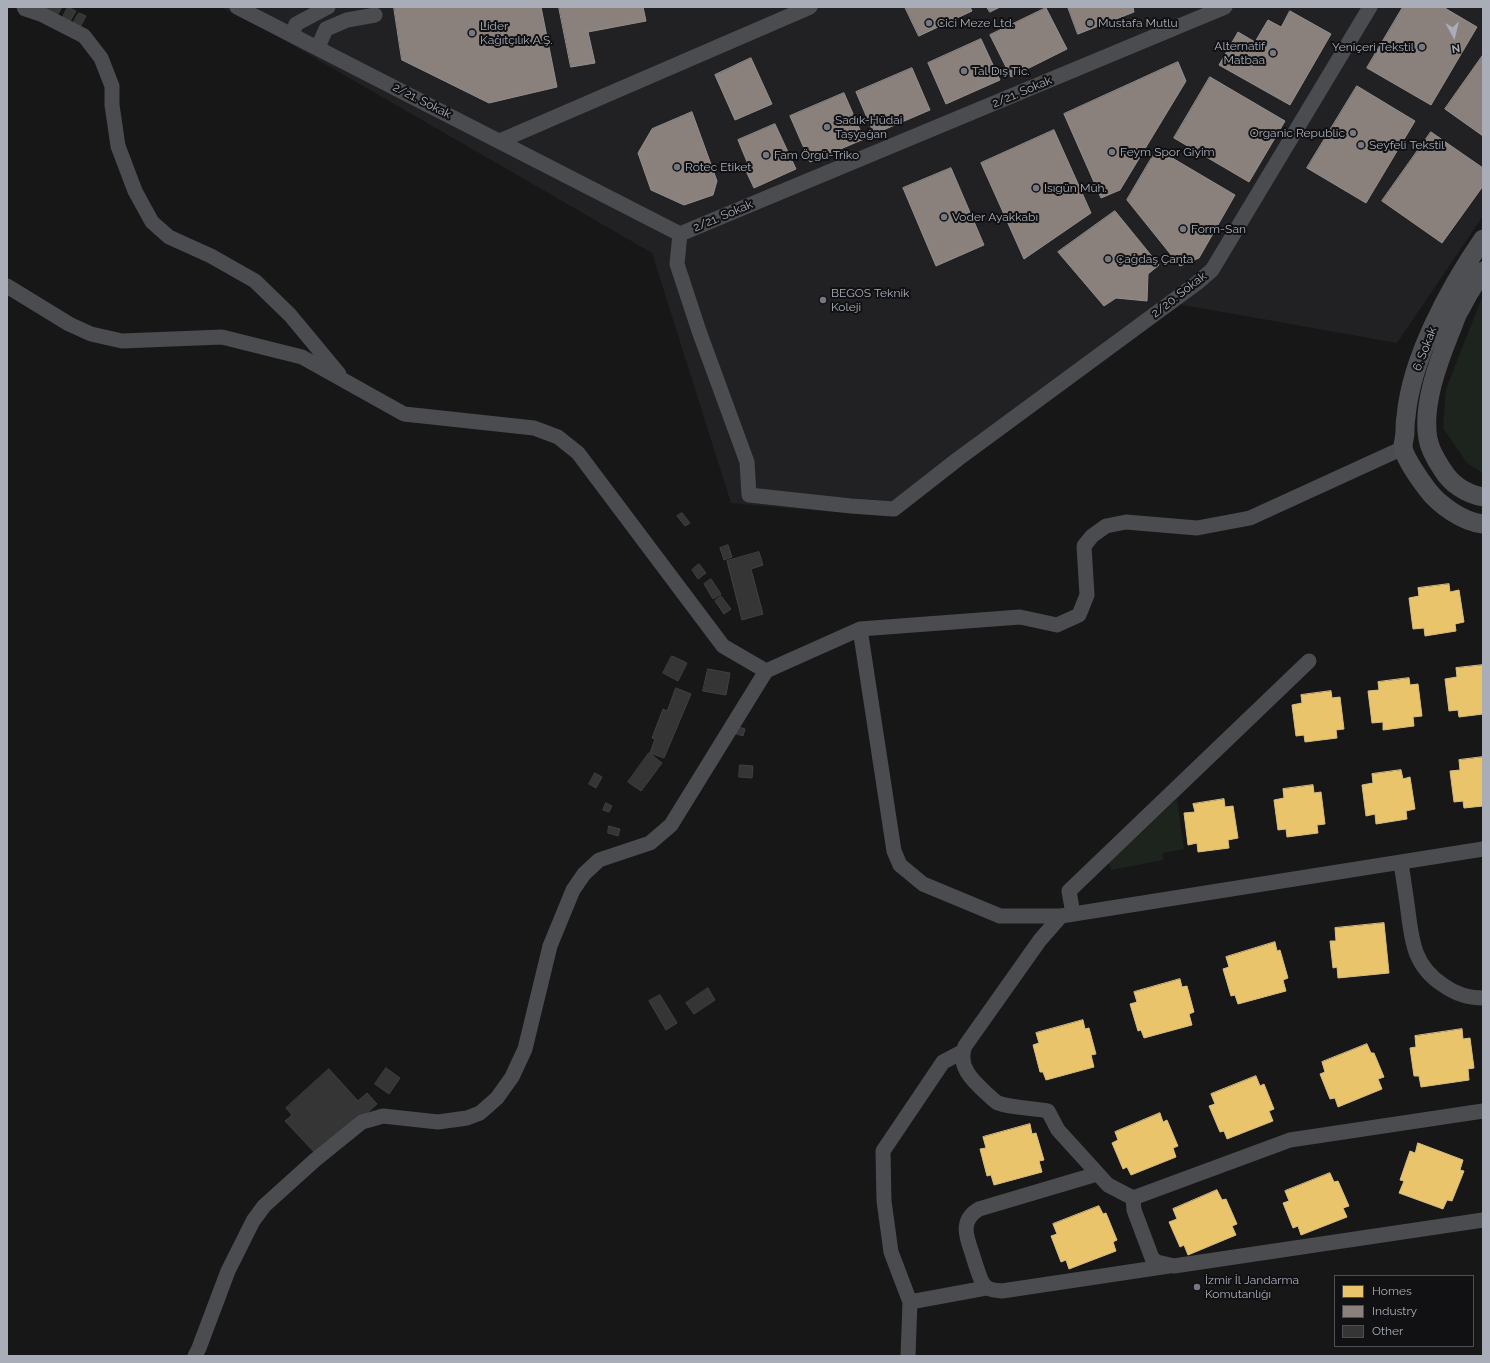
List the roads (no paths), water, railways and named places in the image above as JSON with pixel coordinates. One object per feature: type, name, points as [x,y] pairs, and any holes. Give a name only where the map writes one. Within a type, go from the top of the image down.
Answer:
[{"type":"main road","name":"6. Sokak","points":[[1403,448],[1409,398],[1422,353],[1454,286],[1483,239]]},
{"type":"main road","name":"6. Sokak","points":[[1483,271],[1460,308],[1437,367],[1428,412],[1428,433],[1432,450],[1445,474],[1453,483],[1465,492],[1483,497]]},
{"type":"main road","points":[[1403,448],[1413,468],[1432,496],[1446,508],[1462,517],[1483,524]]},
{"type":"street","points":[[24,7],[24,9],[43,15],[84,36],[101,58],[112,86],[112,105],[118,146],[134,191],[152,222],[169,237],[211,256],[255,281],[290,315],[345,381]]},
{"type":"street","name":"2/21. Sokak","points":[[237,7],[680,234],[1225,7]]},
{"type":"street","points":[[292,35],[296,24],[328,7]]},
{"type":"street","points":[[500,141],[810,7]]},
{"type":"street","name":"2/20. Sokak","points":[[680,234],[677,264],[699,331],[748,462],[749,495],[894,509],[1191,288],[1212,270],[1370,7]]},
{"type":"street","points":[[318,48],[326,29],[347,20],[375,15]]},
{"type":"street","points":[[7,286],[69,324],[91,334],[122,341],[222,337],[302,357],[404,414],[534,428],[558,437],[578,454],[723,646],[766,672]]},
{"type":"street","points":[[195,1356],[228,1271],[252,1221],[264,1206],[315,1160],[362,1122],[383,1116],[438,1122],[467,1118],[480,1113],[497,1098],[512,1077],[525,1049],[550,946],[577,885],[584,874],[599,860],[650,842],[671,825],[766,672],[860,629],[1020,617],[1057,625],[1079,615],[1087,595],[1084,546],[1092,536],[1106,526],[1126,522],[1197,528],[1250,518],[1403,448]]},
{"type":"street","points":[[860,629],[894,851],[900,865],[923,884],[1000,916],[1067,915],[1483,849]]},
{"type":"street","points":[[1309,661],[1069,891],[1067,915],[1040,940],[965,1046],[962,1052],[964,1067],[967,1074],[974,1082],[997,1102],[1048,1111],[1058,1130],[1108,1186],[1133,1198],[1290,1140],[1483,1111]]},
{"type":"street","points":[[1401,862],[1412,944],[1419,961],[1433,978],[1450,990],[1465,996],[1483,998]]},
{"type":"street","points":[[908,1356],[910,1302],[891,1252],[884,1201],[883,1151],[943,1062],[962,1052]]},
{"type":"street","points":[[986,1288],[982,1282],[966,1236],[968,1218],[980,1209],[1097,1174]]},
{"type":"street","points":[[1133,1198],[1134,1210],[1152,1258],[1157,1262],[1174,1266]]},
{"type":"street","points":[[910,1302],[986,1288],[1002,1291],[1483,1220]]},
{"type":"place","name":"Cici Meze Ltd.","points":[[929,23]]},
{"type":"place","name":"Mustafa Mutlu","points":[[1090,23]]},
{"type":"place","name":"Lider Kağıtçılık A.Ş.","points":[[472,33]]},
{"type":"place","name":"Yeniçeri Tekstil","points":[[1422,47]]},
{"type":"place","name":"Alternatif Matbaa","points":[[1273,53]]},
{"type":"place","name":"Tal Dış Tic.","points":[[964,71]]},
{"type":"place","name":"Sadık-Hüdai Taşyağan","points":[[827,127]]},
{"type":"place","name":"Organic Republic","points":[[1353,133]]},
{"type":"place","name":"Seyfeli Tekstil","points":[[1361,145]]},
{"type":"place","name":"Feym Spor Giyim","points":[[1112,152]]},
{"type":"place","name":"Fam Örgü-Triko","points":[[766,155]]},
{"type":"place","name":"Rotec Etiket","points":[[677,167]]},
{"type":"place","name":"Isıgün Müh.","points":[[1036,188]]},
{"type":"place","name":"Voder Ayakkabı","points":[[944,217]]},
{"type":"place","name":"Form-San","points":[[1183,229]]},
{"type":"place","name":"Çağdaş Çanta","points":[[1108,259]]},
{"type":"place","name":"BEGOS Teknik Koleji","points":[[823,300]]},
{"type":"place","name":"İzmir İl Jandarma Komutanlığı","points":[[1197,1287]]}]
